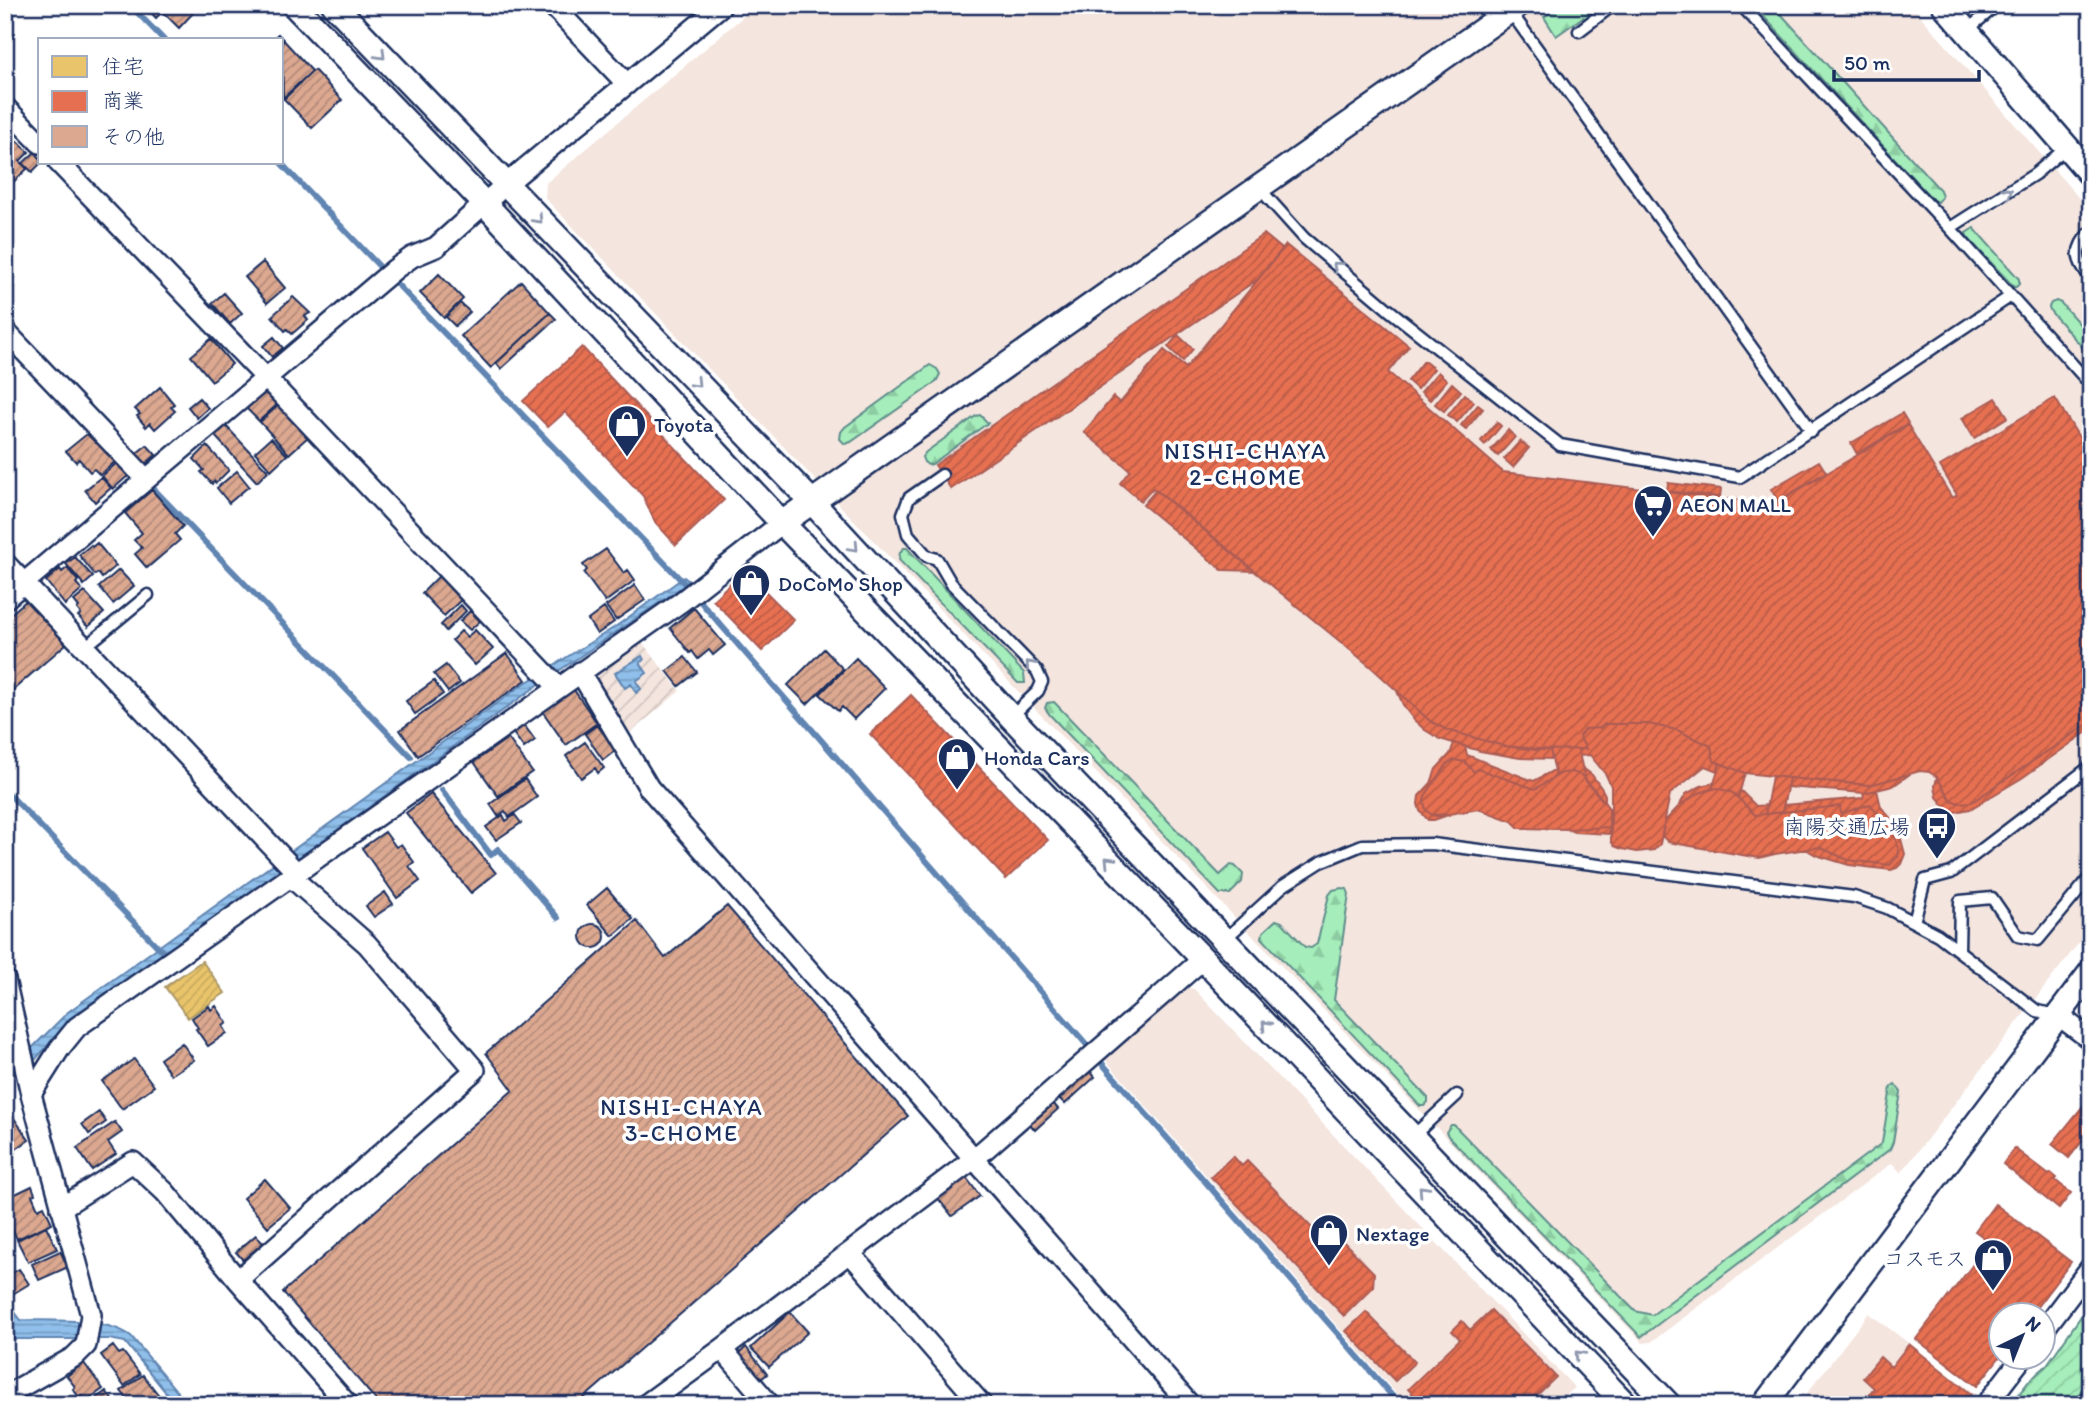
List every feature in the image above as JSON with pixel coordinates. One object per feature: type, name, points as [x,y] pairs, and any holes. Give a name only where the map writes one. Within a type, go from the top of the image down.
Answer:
[{"type":"street","points":[[294,5],[485,204],[782,523],[1203,958],[1620,1403]]},
{"type":"street","points":[[334,5],[812,502],[1011,717],[1669,1405]]},
{"type":"street","points":[[552,5],[627,84]]},
{"type":"street","points":[[5,598],[395,269],[412,257],[436,247],[505,185],[722,5]]},
{"type":"street","points":[[1944,5],[2091,175]]},
{"type":"street","points":[[32,1094],[60,1048],[77,1027],[290,868],[550,679],[580,672],[681,602],[782,523],[1514,8]]},
{"type":"street","points":[[5,107],[38,141]]},
{"type":"street","points":[[60,164],[267,378],[550,679]]},
{"type":"street","points":[[5,331],[146,479]]},
{"type":"street","points":[[5,563],[290,868],[367,944],[475,1070],[238,1280]]},
{"type":"street","points":[[580,672],[649,788],[1190,1405]]},
{"type":"street","points":[[645,1405],[975,1158],[1203,958]]},
{"type":"street","points":[[1763,1405],[2091,972]]},
{"type":"street","points":[[5,979],[61,1208],[91,1315],[86,1345],[74,1357],[5,1396]]},
{"type":"street","points":[[2058,1015],[2091,1040]]},
{"type":"street","points":[[61,1208],[133,1163],[165,1192],[348,1405]]},
{"type":"street","points":[[850,1253],[982,1405]]},
{"type":"street","points":[[2058,1310],[2091,1267]]},
{"type":"street","points":[[722,1349],[770,1405]]},
{"type":"street","points":[[1986,1405],[2011,1372]]},
{"type":"lane","points":[[1579,31],[1613,5]]},
{"type":"lane","points":[[1741,5],[1951,229],[2091,385]]},
{"type":"lane","points":[[1966,32],[1997,5]]},
{"type":"lane","points":[[1514,8],[1812,431]]},
{"type":"lane","points":[[1951,229],[2035,174],[2067,148]]},
{"type":"lane","points":[[1259,188],[1304,238],[1389,310],[1560,445],[1740,477],[2011,296]]},
{"type":"lane","points":[[2091,231],[2081,242],[2077,255],[2083,269],[2091,278]]},
{"type":"lane","points":[[942,475],[909,498],[903,514],[908,534],[927,556],[937,559],[951,583],[1037,671],[1042,682],[1038,691],[1011,717]]},
{"type":"lane","points":[[85,647],[148,595]]},
{"type":"lane","points":[[1914,922],[1924,880],[1951,873],[2091,766]]},
{"type":"lane","points":[[1225,939],[1283,886],[1321,862],[1362,845],[1433,844],[1850,896],[1888,908],[1938,935],[2037,1011],[2058,1015]]},
{"type":"lane","points":[[1959,951],[1960,901],[1992,898],[2018,936],[2038,940],[2091,877]]},
{"type":"lane","points":[[1413,1136],[1457,1095]]},
{"type":"lane","points":[[2082,1405],[2091,1388]]},
{"type":"shaded area","points":[[757,5],[1911,5],[2091,212],[2091,927],[1901,1173],[1892,1163],[1651,1342],[1643,1343],[545,198],[546,183]]},
{"type":"shaded area","points":[[642,642],[680,691],[630,733],[596,679],[596,672]]},
{"type":"shaded area","points":[[1182,987],[1194,989],[1575,1388],[1553,1405],[1406,1405],[1103,1057]]},
{"type":"shaded area","points":[[1869,1313],[1979,1397],[1973,1405],[1798,1405]]},
{"type":"green space","points":[[1560,5],[1606,5],[1586,20],[1583,17],[1556,36],[1544,17]]},
{"type":"green space","points":[[1753,5],[1773,5],[1940,190],[1942,197],[1938,202],[1933,200]]},
{"type":"green space","points":[[1974,228],[2019,279],[2016,287],[1968,238],[1966,233]]},
{"type":"green space","points":[[2056,301],[2061,303],[2091,337],[2091,357],[2051,312],[2049,307]]},
{"type":"green space","points":[[930,365],[940,374],[936,382],[851,442],[845,444],[840,439],[845,427]]},
{"type":"green space","points":[[980,415],[988,423],[932,464],[924,462],[922,457],[926,452]]},
{"type":"green space","points":[[907,548],[1024,673],[1025,683],[1018,683],[899,560],[900,552]]},
{"type":"green space","points":[[1054,702],[1220,875],[1231,865],[1243,874],[1242,882],[1230,894],[1220,894],[1050,715],[1045,708],[1047,703]]},
{"type":"green space","points":[[1347,889],[1349,894],[1334,1000],[1428,1098],[1424,1106],[1420,1106],[1262,938],[1263,932],[1276,920],[1282,922],[1305,947],[1311,948],[1317,944],[1329,895],[1333,890]]},
{"type":"green space","points":[[1895,1084],[1901,1092],[1890,1149],[1641,1337],[1446,1132],[1454,1125],[1635,1311],[1652,1315],[1882,1143],[1891,1087]]},
{"type":"green space","points":[[2091,1302],[2091,1372],[2073,1405],[2011,1405],[2039,1372],[2058,1372],[2058,1349]]},
{"type":"water","points":[[684,577],[690,582],[538,685],[280,872],[72,1018],[35,1060],[5,1077],[5,1067],[30,1050],[68,1012],[522,685],[615,627]]},
{"type":"water","points":[[642,656],[644,660],[640,663],[647,673],[636,681],[641,689],[636,693],[631,684],[625,688],[615,673]]},
{"type":"water","points":[[5,1299],[21,1320],[93,1323],[120,1330],[131,1336],[188,1405],[176,1405],[125,1342],[109,1339],[12,1339],[5,1328]]},
{"type":"building: 住宅","points":[[202,961],[225,993],[188,1018],[165,987]]},
{"type":"building: 商業","points":[[1264,234],[1282,249],[1258,279],[951,489],[935,465]]},
{"type":"building: 商業","name":"AEON MALL","points":[[1286,245],[1409,346],[1388,372],[1503,472],[1773,505],[1908,425],[1952,498],[1957,495],[1940,466],[2055,398],[2091,457],[2091,722],[1972,802],[1959,803],[1951,800],[1937,777],[1929,772],[1920,771],[1870,785],[1745,773],[1714,761],[1711,746],[1677,730],[1648,724],[1605,724],[1600,728],[1585,729],[1579,736],[1586,749],[1537,750],[1504,746],[1447,730],[1430,721],[1371,667],[1153,488],[1141,501],[1120,483],[1130,470],[1084,432],[1113,397],[1120,403],[1164,350],[1186,368]]},
{"type":"building: 商業","points":[[1178,335],[1193,349],[1183,361],[1168,347]]},
{"type":"building: 商業","points":[[582,347],[724,500],[676,545],[655,522],[643,496],[565,412],[548,427],[523,401]]},
{"type":"building: 商業","points":[[1424,361],[1434,369],[1417,389],[1408,381]]},
{"type":"building: 商業","points":[[1438,372],[1447,380],[1430,400],[1421,392]]},
{"type":"building: 商業","points":[[1452,383],[1461,391],[1444,411],[1435,404]]},
{"type":"building: 商業","points":[[1465,394],[1474,402],[1457,422],[1448,415]]},
{"type":"building: 商業","points":[[1996,398],[2008,417],[1974,438],[1962,418]]},
{"type":"building: 商業","points":[[1478,405],[1483,409],[1466,429],[1461,425]]},
{"type":"building: 商業","points":[[1902,413],[1908,423],[1857,454],[1851,443]]},
{"type":"building: 商業","points":[[1497,422],[1501,426],[1485,445],[1481,441]]},
{"type":"building: 商業","points":[[1508,430],[1515,437],[1498,456],[1491,450]]},
{"type":"building: 商業","points":[[1520,441],[1529,448],[1513,467],[1504,459]]},
{"type":"building: 商業","points":[[1819,461],[1826,472],[1778,501],[1771,489]]},
{"type":"building: 商業","points":[[1668,483],[1721,489],[1720,497],[1667,491]]},
{"type":"building: 商業","points":[[1156,490],[1255,571],[1222,570],[1143,505]]},
{"type":"building: 商業","points":[[744,570],[794,620],[762,651],[713,600]]},
{"type":"building: 商業","points":[[1397,691],[1430,721],[1447,730],[1504,746],[1550,750],[1552,759],[1520,758],[1480,751],[1440,739],[1414,720]]},
{"type":"building: 商業","points":[[911,695],[1048,840],[1006,879],[870,734]]},
{"type":"building: 商業","points":[[2091,722],[2091,729],[2022,778],[1970,809],[1955,812],[1948,810],[1937,797],[1937,777],[1951,800],[1959,803],[1972,802]]},
{"type":"building: 商業","points":[[1605,724],[1648,724],[1677,730],[1711,746],[1714,761],[1720,763],[1717,771],[1705,766],[1670,794],[1660,844],[1654,850],[1637,852],[1622,849],[1614,846],[1611,841],[1611,786],[1590,755],[1580,756],[1578,749],[1586,749],[1579,736],[1585,729],[1600,728]]},
{"type":"building: 商業","points":[[1454,743],[1465,746],[1467,755],[1534,781],[1554,770],[1556,776],[1535,789],[1478,769],[1474,772],[1465,762],[1454,760],[1448,763],[1425,796],[1424,802],[1426,810],[1432,815],[1451,814],[1428,820],[1420,811],[1419,796],[1431,783],[1436,769],[1450,754]]},
{"type":"building: 商業","points":[[1578,749],[1585,779],[1572,772],[1556,776],[1550,750]]},
{"type":"building: 商業","points":[[1454,760],[1465,762],[1474,772],[1478,769],[1535,789],[1562,773],[1581,775],[1609,808],[1609,827],[1519,828],[1512,821],[1479,809],[1432,815],[1426,810],[1425,796],[1448,763]]},
{"type":"building: 商業","points":[[1720,763],[1745,773],[1738,798],[1733,793],[1712,789]]},
{"type":"building: 商業","points":[[1583,768],[1602,789],[1605,802],[1585,779]]},
{"type":"building: 商業","points":[[1910,774],[1893,786],[1864,793],[1787,787],[1789,778],[1870,785]]},
{"type":"building: 商業","points":[[1772,776],[1789,778],[1782,812],[1765,814]]},
{"type":"building: 商業","points":[[1714,783],[1712,789],[1699,793],[1679,806],[1686,794]]},
{"type":"building: 商業","points":[[1717,788],[1733,793],[1755,815],[1840,806],[1841,814],[1870,804],[1895,837],[1898,856],[1890,865],[1848,860],[1819,847],[1759,858],[1668,842],[1662,836],[1665,821],[1679,806],[1699,793]]},
{"type":"building: 商業","points":[[1740,790],[1756,806],[1767,805],[1765,814],[1755,815],[1738,798]]},
{"type":"building: 商業","points":[[1877,790],[1881,807],[1893,821],[1905,854],[1901,864],[1891,870],[1849,865],[1816,855],[1806,849],[1819,847],[1848,860],[1890,865],[1899,852],[1895,837],[1870,804],[1841,814],[1840,806],[1782,812],[1784,805],[1863,798],[1864,793]]},
{"type":"building: 商業","points":[[1609,827],[1609,834],[1574,832],[1567,829]]},
{"type":"building: 商業","points":[[2091,1096],[2091,1130],[2069,1158],[2052,1144]]},
{"type":"building: 商業","points":[[2014,1148],[2049,1175],[2051,1173],[2057,1178],[2055,1180],[2071,1193],[2059,1209],[2003,1164]]},
{"type":"building: 商業","points":[[1233,1156],[1242,1166],[1247,1161],[1314,1230],[1330,1228],[1374,1273],[1373,1287],[1344,1316],[1211,1177]]},
{"type":"building: 商業","points":[[1995,1204],[2071,1262],[2041,1302],[1988,1302],[1988,1372],[1977,1386],[1916,1339],[1990,1242],[1975,1231]]},
{"type":"building: 商業","points":[[1491,1310],[1556,1377],[1527,1405],[1423,1405],[1408,1389],[1460,1339],[1452,1331],[1462,1321],[1470,1330]]},
{"type":"building: 商業","points":[[1366,1312],[1415,1362],[1395,1381],[1346,1331]]},
{"type":"building: 商業","points":[[1909,1344],[1971,1394],[1963,1405],[1860,1405],[1874,1388],[1863,1378],[1880,1357],[1891,1367]]},
{"type":"building: その他","points":[[144,5],[169,5],[156,18]]},
{"type":"building: その他","points":[[173,5],[185,5],[193,13],[179,28],[164,13]]},
{"type":"building: その他","points":[[284,41],[312,71],[284,97]]},
{"type":"building: その他","points":[[314,70],[342,100],[312,128],[284,99]]},
{"type":"building: その他","points":[[17,141],[29,152],[20,161],[27,169],[10,185],[5,180],[5,142],[11,148]]},
{"type":"building: その他","points":[[35,152],[40,164],[32,172],[23,163]]},
{"type":"building: その他","points":[[263,262],[285,288],[267,303],[245,277]]},
{"type":"building: その他","points":[[439,274],[463,299],[444,318],[420,293]]},
{"type":"building: その他","points":[[521,281],[550,313],[491,368],[461,336]]},
{"type":"building: その他","points":[[224,293],[242,313],[230,324],[212,303]]},
{"type":"building: その他","points":[[293,297],[310,313],[305,316],[308,320],[292,334],[287,329],[285,331],[272,316]]},
{"type":"building: その他","points":[[460,303],[470,312],[455,326],[446,317]]},
{"type":"building: その他","points":[[550,313],[556,319],[501,369],[496,363]]},
{"type":"building: その他","points":[[274,337],[283,348],[272,357],[263,346]]},
{"type":"building: その他","points":[[211,339],[232,364],[212,381],[191,356]]},
{"type":"building: その他","points":[[160,387],[174,404],[171,407],[175,411],[155,429],[150,423],[146,427],[135,409]]},
{"type":"building: その他","points":[[260,393],[270,394],[279,403],[259,421],[245,407]]},
{"type":"building: その他","points":[[199,398],[208,408],[197,418],[188,407]]},
{"type":"building: その他","points":[[280,404],[309,436],[289,454],[260,422]]},
{"type":"building: その他","points":[[226,426],[268,471],[257,482],[215,436]]},
{"type":"building: その他","points":[[87,434],[96,443],[99,440],[117,460],[100,475],[94,469],[90,472],[79,459],[76,462],[66,451]]},
{"type":"building: その他","points":[[271,438],[287,455],[271,470],[255,452]]},
{"type":"building: その他","points":[[147,445],[156,455],[142,467],[133,456]]},
{"type":"building: その他","points":[[207,446],[229,470],[212,484],[194,459]]},
{"type":"building: その他","points":[[119,461],[130,474],[113,489],[102,476]]},
{"type":"building: その他","points":[[237,471],[249,486],[229,503],[217,488]]},
{"type":"building: その他","points":[[101,477],[111,488],[95,502],[85,490]]},
{"type":"building: その他","points":[[152,490],[183,526],[175,534],[180,540],[147,568],[135,554],[142,548],[134,540],[142,533],[125,513]]},
{"type":"building: その他","points":[[97,543],[116,566],[102,578],[98,573],[95,575],[79,555]]},
{"type":"building: その他","points":[[606,549],[624,573],[628,570],[635,580],[605,602],[584,573],[587,570],[583,565]]},
{"type":"building: その他","points":[[75,557],[93,577],[84,585],[66,564]]},
{"type":"building: その他","points":[[67,568],[82,590],[65,605],[46,581],[60,569],[62,572]]},
{"type":"building: その他","points":[[119,570],[134,586],[113,604],[99,587]]},
{"type":"building: その他","points":[[439,576],[461,600],[444,616],[422,593]]},
{"type":"building: その他","points":[[635,585],[645,600],[616,620],[606,606]]},
{"type":"building: その他","points":[[85,592],[104,613],[88,627],[78,616],[81,614],[74,601]]},
{"type":"building: その他","points":[[27,600],[66,644],[13,690],[5,680],[5,619]]},
{"type":"building: その他","points":[[461,605],[466,611],[446,631],[441,625]]},
{"type":"building: その他","points":[[604,608],[614,622],[597,634],[588,620]]},
{"type":"building: その他","points":[[694,608],[725,645],[713,655],[709,650],[698,659],[670,628]]},
{"type":"building: その他","points":[[470,611],[480,621],[470,630],[460,621]]},
{"type":"building: その他","points":[[475,630],[493,649],[475,665],[452,640],[461,631],[467,637]]},
{"type":"building: その他","points":[[824,649],[843,669],[807,704],[788,685]]},
{"type":"building: その他","points":[[507,653],[526,680],[418,756],[400,730]]},
{"type":"building: その他","points":[[685,657],[697,672],[679,686],[667,671]]},
{"type":"building: その他","points":[[856,658],[885,688],[854,719],[842,707],[838,711],[820,694]]},
{"type":"building: その他","points":[[446,665],[460,683],[448,692],[434,674]]},
{"type":"building: その他","points":[[434,681],[443,694],[415,714],[406,701]]},
{"type":"building: その他","points":[[574,690],[597,723],[566,745],[543,712]]},
{"type":"building: その他","points":[[524,725],[535,740],[524,748],[513,733]]},
{"type":"building: その他","points":[[597,725],[616,750],[603,760],[585,734]]},
{"type":"building: その他","points":[[508,738],[532,772],[498,796],[474,762]]},
{"type":"building: その他","points":[[585,742],[604,768],[598,773],[595,768],[581,778],[566,756]]},
{"type":"building: その他","points":[[525,779],[537,797],[509,817],[505,811],[498,816],[490,804]]},
{"type":"building: その他","points":[[431,794],[496,873],[471,893],[406,813]]},
{"type":"building: その他","points":[[503,815],[506,821],[515,815],[521,823],[496,840],[486,827]]},
{"type":"building: その他","points":[[385,832],[396,847],[401,844],[414,862],[409,866],[420,881],[397,898],[362,848]]},
{"type":"building: その他","points":[[607,888],[633,919],[613,936],[587,905]]},
{"type":"building: その他","points":[[385,892],[393,904],[374,917],[366,906]]},
{"type":"building: その他","points":[[727,906],[908,1116],[576,1405],[380,1405],[283,1292],[513,1090],[486,1053],[637,921],[665,958]]},
{"type":"building: その他","points":[[593,924],[602,927],[605,936],[602,945],[593,948],[584,945],[581,936],[584,927]]},
{"type":"building: その他","points":[[209,1006],[211,1010],[216,1006],[227,1023],[223,1026],[227,1033],[208,1046],[192,1018]]},
{"type":"building: その他","points":[[182,1043],[194,1060],[171,1075],[160,1059]]},
{"type":"building: その他","points":[[134,1059],[154,1086],[122,1109],[102,1081]]},
{"type":"building: その他","points":[[1090,1071],[1095,1077],[1065,1104],[1059,1098]]},
{"type":"building: その他","points":[[1053,1103],[1058,1109],[1035,1130],[1030,1124]]},
{"type":"building: その他","points":[[5,1105],[29,1140],[16,1149],[14,1146],[5,1152]]},
{"type":"building: その他","points":[[99,1112],[106,1122],[89,1134],[82,1124]]},
{"type":"building: その他","points":[[115,1122],[122,1132],[108,1142],[116,1154],[92,1170],[77,1148]]},
{"type":"building: その他","points":[[965,1176],[980,1196],[952,1216],[937,1197]]},
{"type":"building: その他","points":[[265,1179],[290,1208],[268,1227],[243,1198]]},
{"type":"building: その他","points":[[32,1186],[35,1194],[32,1195],[38,1209],[44,1206],[52,1223],[17,1239],[5,1214],[5,1199]]},
{"type":"building: その他","points":[[46,1226],[57,1249],[28,1262],[17,1240]]},
{"type":"building: その他","points":[[256,1235],[263,1243],[243,1260],[236,1252]]},
{"type":"building: その他","points":[[60,1251],[68,1267],[39,1280],[32,1264]]},
{"type":"building: その他","points":[[19,1269],[29,1284],[11,1295],[5,1286],[5,1278]]},
{"type":"building: その他","points":[[790,1312],[808,1332],[769,1367],[751,1348]]},
{"type":"building: その他","points":[[113,1346],[119,1354],[123,1352],[140,1374],[124,1386],[101,1355]]},
{"type":"building: その他","points":[[746,1347],[767,1374],[761,1379],[739,1354]]},
{"type":"building: その他","points":[[84,1363],[103,1389],[86,1401],[81,1395],[79,1397],[67,1376]]},
{"type":"building: その他","points":[[143,1375],[161,1398],[153,1405],[132,1405],[121,1391]]},
{"type":"building: その他","points":[[106,1391],[116,1405],[88,1405]]},
{"type":"waterway","points":[[130,5],[162,38]]},
{"type":"waterway","points":[[282,164],[379,266]]},
{"type":"waterway","points":[[395,282],[683,582]]},
{"type":"waterway","points":[[151,486],[411,757]]},
{"type":"waterway","points":[[699,600],[1087,1045]]},
{"type":"waterway","points":[[5,790],[162,951]]},
{"type":"waterway","points":[[442,790],[491,855],[498,849],[558,918]]},
{"type":"waterway","points":[[1100,1061],[1400,1405]]},
{"type":"place","name":"Toyota","points":[[627,458]]},
{"type":"place","name":"AEON MALL","points":[[1653,538]]},
{"type":"place","name":"DoCoMo Shop","points":[[751,617]]},
{"type":"place","name":"Honda Cars","points":[[957,791]]},
{"type":"place","name":"南陽交通広場","points":[[1937,860]]},
{"type":"place","name":"Nextage","points":[[1329,1267]]},
{"type":"place","name":"コスモス","points":[[1993,1292]]},
{"type":"district","name":"NISHI-CHAYA 2-CHOME","points":[[1246,464]]},
{"type":"district","name":"NISHI-CHAYA 3-CHOME","points":[[682,1120]]}]
